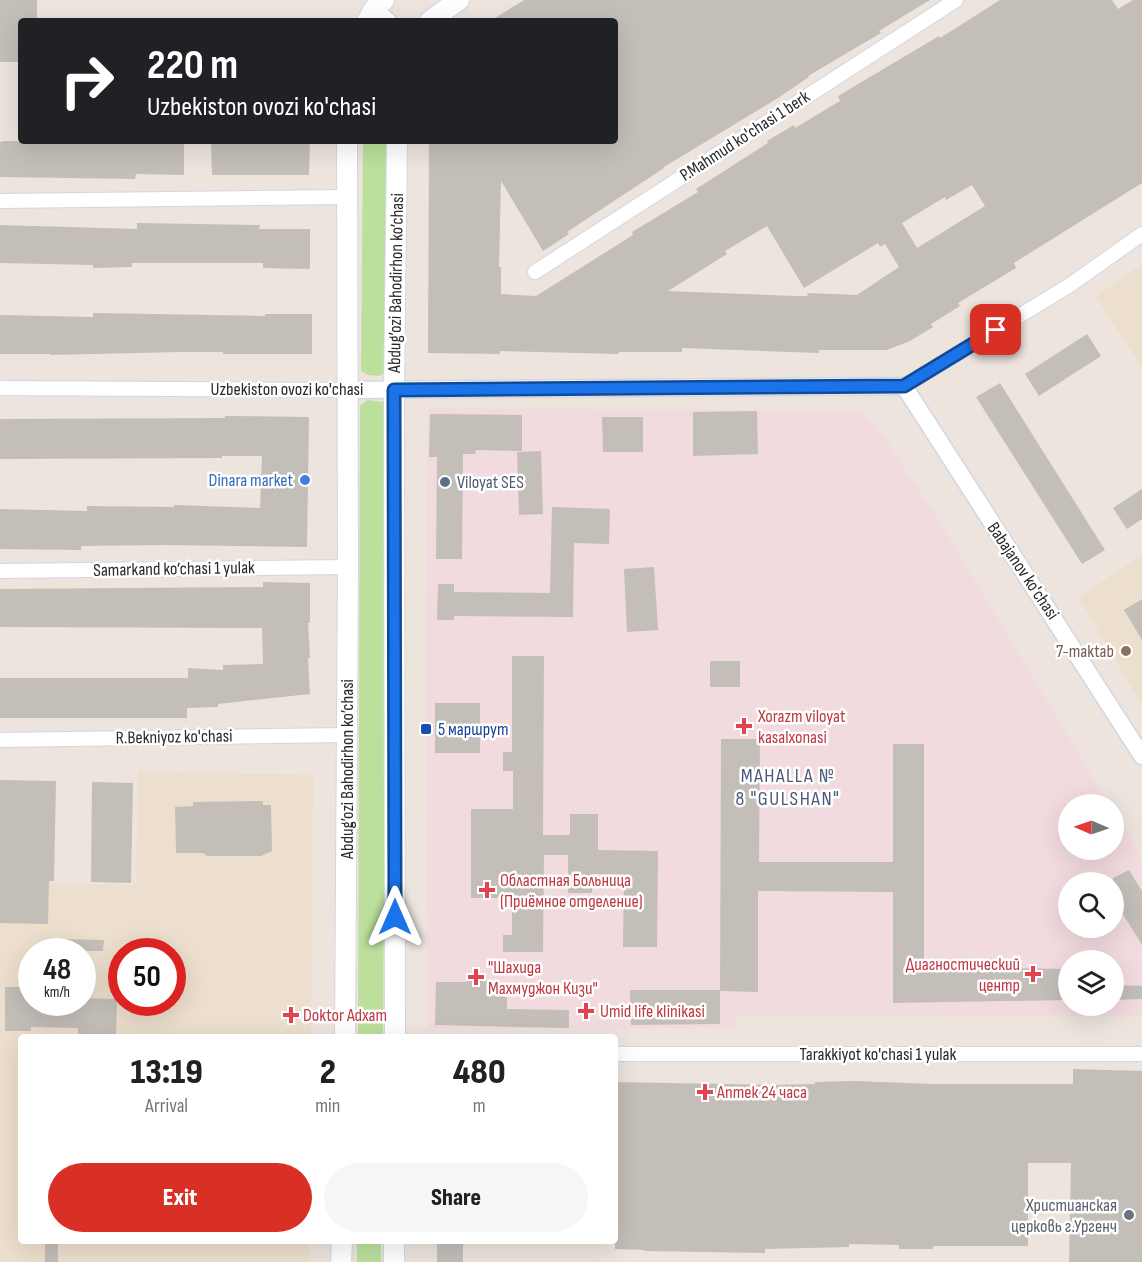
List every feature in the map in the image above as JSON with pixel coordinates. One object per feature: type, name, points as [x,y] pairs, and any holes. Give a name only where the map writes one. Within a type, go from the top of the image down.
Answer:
[{"type":"main road","points":[[434,18],[459,0]]},
{"type":"main road","name":"Abdug’ozi Bahodirhon ko’chasi","points":[[345,1034],[348,735],[347,144]]},
{"type":"main road","name":"Abdug’ozi Bahodirhon ko’chasi","points":[[395,1034],[394,390],[397,144]]},
{"type":"main road","points":[[341,1262],[342,1244]]},
{"type":"main road","points":[[394,1244],[394,1262]]},
{"type":"street","name":"P.Mahmud ko'chasi 1 berk","points":[[535,272],[956,0]]},
{"type":"street","points":[[0,201],[346,197]]},
{"type":"street","points":[[904,386],[1070,285],[1142,234]]},
{"type":"street","name":"Uzbekiston ovozi ko'chasi","points":[[0,388],[394,390],[904,386]]},
{"type":"street","name":"Babajanov ko'chasi","points":[[904,386],[1142,756]]},
{"type":"street","name":"Samarkand ko’chasi 1 yulak","points":[[0,571],[348,567]]},
{"type":"street","name":"R.Bekniyoz ko'chasi","points":[[0,740],[348,735]]},
{"type":"street","name":"Tarakkiyot ko'chasi 1 yulak","points":[[618,1054],[1142,1054]]},
{"type":"shaded area","points":[[1142,264],[1142,367],[1096,297]]},
{"type":"shaded area","name":"Xorazm viloyat kasalxonasi","points":[[428,408],[860,411],[875,423],[940,522],[1103,794],[1058,794],[1058,860],[1124,860],[1124,829],[1142,859],[1142,1016],[1124,1016],[1124,950],[1058,950],[1058,1016],[736,1015],[736,1028],[428,1029],[425,649]]},
{"type":"shaded area","name":"7-maktab","points":[[1142,554],[1142,705],[1079,598]]},
{"type":"shaded area","points":[[138,771],[313,775],[311,1034],[18,1034],[18,1244],[309,1244],[309,1262],[0,1262],[0,882],[136,885]]},
{"type":"green space","points":[[363,144],[388,144],[386,371],[380,376],[368,375],[361,371]]},
{"type":"green space","points":[[367,400],[384,402],[387,409],[383,1034],[358,1034],[360,406]]},
{"type":"green space","points":[[357,1244],[381,1244],[381,1262],[357,1262]]},
{"type":"building","points":[[0,0],[37,0],[37,18],[18,18],[18,62],[0,62]]},
{"type":"building","points":[[524,0],[930,0],[879,31],[881,33],[808,76],[778,98],[664,167],[567,232],[569,234],[543,251],[501,181],[499,267],[501,267],[501,294],[536,296],[633,235],[632,232],[698,192],[696,189],[768,143],[767,141],[794,125],[795,128],[840,101],[838,96],[939,36],[940,38],[1000,0],[1112,0],[1118,9],[1133,0],[1142,0],[1142,183],[1014,263],[1016,268],[958,303],[960,306],[931,324],[933,327],[910,341],[887,350],[819,350],[819,353],[682,348],[682,352],[619,352],[618,354],[500,351],[500,354],[428,353],[429,144],[618,144],[618,18],[495,18]],"holes":[[[972,185],[985,206],[917,248],[902,223],[945,197],[946,200]],[[767,226],[804,288],[878,243],[880,247],[885,244],[899,267],[857,295],[807,293],[808,296],[794,296],[668,291],[727,254],[725,251]]]},
{"type":"building","points":[[18,141],[18,144],[184,144],[184,175],[136,174],[135,179],[0,177],[0,142]]},
{"type":"building","points":[[211,144],[310,144],[309,175],[212,175]]},
{"type":"building","points":[[137,223],[260,225],[259,229],[310,229],[310,269],[263,268],[263,263],[132,263],[132,267],[93,268],[93,265],[0,263],[0,225],[137,229]]},
{"type":"building","points":[[93,313],[265,316],[265,314],[312,314],[312,354],[180,352],[0,354],[0,315],[93,317]]},
{"type":"building","points":[[1087,334],[1101,356],[1039,396],[1025,374]]},
{"type":"building","points":[[1000,383],[1105,550],[1082,564],[976,397]]},
{"type":"building","points":[[757,411],[758,454],[693,456],[693,412]]},
{"type":"building","points":[[430,414],[522,415],[522,451],[476,450],[475,454],[463,454],[462,559],[436,559],[437,457],[429,457]]},
{"type":"building","points":[[225,416],[309,417],[307,547],[164,545],[81,546],[81,550],[0,549],[0,509],[87,511],[87,506],[174,507],[174,505],[260,508],[262,456],[0,459],[0,419],[225,418]]},
{"type":"building","points":[[602,417],[643,417],[643,452],[603,452]]},
{"type":"building","points":[[541,451],[543,514],[519,515],[517,452]]},
{"type":"building","points":[[1142,489],[1142,519],[1127,529],[1113,508]]},
{"type":"building","points":[[552,507],[610,509],[609,544],[574,543],[573,617],[454,616],[454,620],[437,620],[438,584],[454,584],[454,592],[550,593]]},
{"type":"building","points":[[654,567],[658,630],[627,632],[624,569]]},
{"type":"building","points":[[263,582],[310,583],[310,623],[308,623],[310,658],[308,658],[310,694],[218,704],[218,707],[187,708],[187,718],[0,718],[0,678],[188,678],[188,668],[223,670],[223,665],[263,664],[262,628],[0,627],[0,589],[263,587]]},
{"type":"building","points":[[1142,599],[1142,640],[1124,610]]},
{"type":"building","points":[[512,656],[544,656],[543,835],[570,835],[570,814],[598,814],[598,850],[658,851],[657,947],[623,947],[624,875],[592,874],[592,893],[568,893],[568,855],[544,855],[543,952],[503,952],[503,935],[512,935],[512,898],[471,898],[471,809],[513,809],[513,771],[503,771],[503,752],[512,752]]},
{"type":"building","points":[[710,661],[740,661],[740,687],[710,687]]},
{"type":"building","points":[[435,703],[480,703],[480,753],[435,753]]},
{"type":"building","points":[[721,739],[760,739],[759,862],[893,862],[893,744],[924,744],[924,967],[1058,969],[1058,1000],[893,1003],[893,892],[758,891],[758,992],[720,991]]},
{"type":"building","points":[[0,780],[56,781],[54,881],[49,881],[48,924],[0,923]]},
{"type":"building","points":[[92,782],[133,783],[131,883],[91,882]]},
{"type":"building","points":[[263,801],[263,805],[271,805],[272,851],[261,856],[207,856],[203,853],[176,853],[175,807],[193,806],[193,802]]},
{"type":"building","points":[[1129,870],[1142,891],[1142,945],[1124,916],[1124,872]]},
{"type":"building","points":[[96,940],[104,940],[103,951],[96,951]]},
{"type":"building","points":[[466,980],[488,980],[507,995],[507,1009],[569,1010],[569,1028],[435,1025],[436,982],[466,982]]},
{"type":"building","points":[[1124,985],[1142,986],[1142,999],[1124,1000]]},
{"type":"building","points":[[5,987],[18,987],[18,1016],[96,1016],[96,998],[108,999],[108,1016],[117,1016],[116,1034],[78,1034],[78,1028],[31,1027],[31,1031],[5,1031]]},
{"type":"building","points":[[630,990],[720,990],[720,1024],[631,1025]]},
{"type":"building","points":[[1073,1069],[1142,1071],[1142,1262],[1069,1262],[1071,1163],[1028,1163],[1028,1246],[933,1246],[933,1249],[899,1249],[899,1245],[849,1244],[849,1247],[765,1249],[765,1253],[615,1249],[615,1244],[618,1244],[618,1082],[771,1085],[854,1081],[935,1084],[1073,1084]]},
{"type":"building","points":[[45,1244],[58,1244],[58,1262],[45,1262]]},
{"type":"building","points":[[437,1244],[463,1244],[463,1262],[437,1262]]},
{"type":"place","name":"Dinara market","points":[[305,480]]},
{"type":"place","name":"Viloyat SES","points":[[445,482]]},
{"type":"place","name":"7-maktab","points":[[1126,651]]},
{"type":"place","name":"Xorazm viloyat kasalxonasi","points":[[744,726]]},
{"type":"place","name":"5 маршрут","points":[[426,729]]},
{"type":"place","name":"Областная Больница (Приёмное отделение)","points":[[487,890]]},
{"type":"place","name":"Диагностический центр","points":[[1033,974]]},
{"type":"place","name":"\"Шахида Махмуджон Кизи\"","points":[[476,977]]},
{"type":"place","name":"Umid life klinikasi","points":[[586,1011]]},
{"type":"place","name":"Doktor Adxam","points":[[291,1015]]},
{"type":"place","name":"Аптек 24 часа","points":[[705,1092]]},
{"type":"place","name":"Христианская церковь г.Ургенч","points":[[1129,1215]]},
{"type":"district","name":"MAHALLA № 8 \"GULSHAN\"","points":[[788,788]]},
{"type":"route","points":[[395,917],[394,390],[904,386],[996,330]]}]
